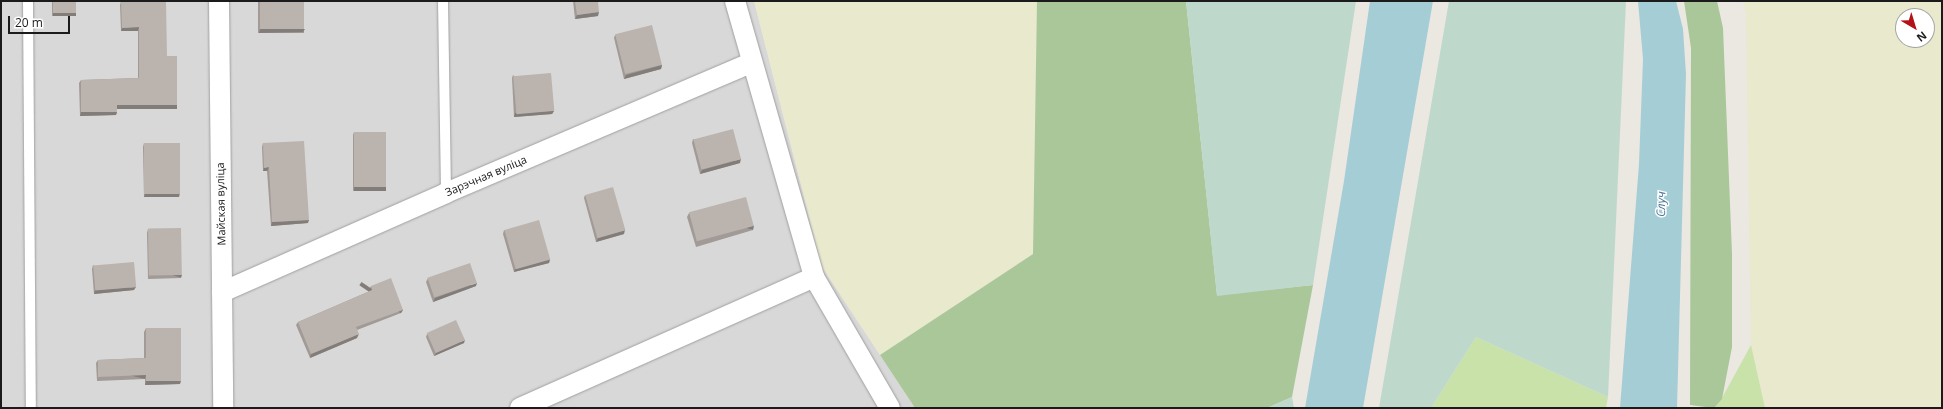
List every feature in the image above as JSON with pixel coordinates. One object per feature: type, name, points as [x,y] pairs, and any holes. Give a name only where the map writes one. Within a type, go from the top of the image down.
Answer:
[{"type":"street","name":"Майская вуліца","points":[[219,1],[223,408]]},
{"type":"street","points":[[735,1],[751,63],[814,277],[890,408]]},
{"type":"street","name":"Зарэчная вуліца","points":[[222,292],[446,193],[751,63]]},
{"type":"street","points":[[520,408],[814,277]]},
{"type":"lane","points":[[28,1],[31,408]]},
{"type":"lane","points":[[443,1],[446,193]]},
{"type":"shaded area","points":[[1,1],[754,1],[822,267],[915,408],[1,408]]},
{"type":"green space","points":[[754,1],[1037,1],[1033,254],[880,355],[822,267]]},
{"type":"green space","points":[[1037,1],[1186,1],[1217,295],[1313,285],[1292,397],[1267,408],[915,408],[880,355],[1033,254]]},
{"type":"green space","points":[[1186,1],[1356,1],[1313,285],[1217,296]]},
{"type":"green space","points":[[1449,1],[1626,1],[1608,397],[1476,337],[1431,408],[1379,408]]},
{"type":"green space","points":[[1684,1],[1717,1],[1723,28],[1732,254],[1732,347],[1722,399],[1714,408],[1690,405],[1691,48]]},
{"type":"green space","points":[[1743,1],[1942,1],[1942,408],[1765,408],[1751,345],[1746,14]]},
{"type":"green space","points":[[1476,337],[1608,397],[1606,408],[1431,408]]},
{"type":"green space","points":[[1751,345],[1765,408],[1714,408],[1722,398]]},
{"type":"green space","points":[[1292,397],[1294,408],[1267,408]]},
{"type":"water","points":[[1370,1],[1433,1],[1363,408],[1305,408],[1344,181]]},
{"type":"water","name":"Случ","points":[[1638,1],[1676,1],[1683,29],[1686,74],[1677,408],[1620,408],[1639,164],[1643,59]]},
{"type":"building","points":[[53,1],[76,1],[76,13],[53,13]]},
{"type":"building","points":[[121,1],[166,1],[167,56],[177,56],[177,105],[117,105],[117,112],[81,112],[81,80],[139,78],[139,27],[122,28]]},
{"type":"building","points":[[260,1],[304,1],[304,29],[260,29]]},
{"type":"building","points":[[575,1],[598,1],[599,12],[577,15]]},
{"type":"building","points":[[652,25],[662,65],[625,74],[615,34]]},
{"type":"building","points":[[551,73],[554,111],[516,114],[513,76]]},
{"type":"building","points":[[733,129],[741,159],[701,170],[693,140]]},
{"type":"building","points":[[354,132],[386,132],[386,187],[354,187]]},
{"type":"building","points":[[304,141],[309,220],[272,222],[269,167],[264,168],[263,143]]},
{"type":"building","points":[[144,143],[180,143],[180,194],[144,194]]},
{"type":"building","points":[[613,187],[625,230],[598,238],[585,195]]},
{"type":"building","points":[[746,197],[754,226],[697,241],[689,212]]},
{"type":"building","points":[[539,220],[550,259],[516,269],[504,230]]},
{"type":"building","points":[[181,228],[182,275],[149,276],[148,229]]},
{"type":"building","points":[[134,262],[136,287],[95,290],[93,266]]},
{"type":"building","points":[[470,263],[477,283],[434,298],[427,278]]},
{"type":"building","points":[[391,278],[403,310],[356,327],[359,334],[311,354],[298,322],[372,290],[371,286]]},
{"type":"building","points":[[456,320],[465,340],[436,353],[427,333]]},
{"type":"building","points":[[146,328],[181,328],[181,381],[146,381],[146,375],[98,377],[98,360],[146,358]]}]
